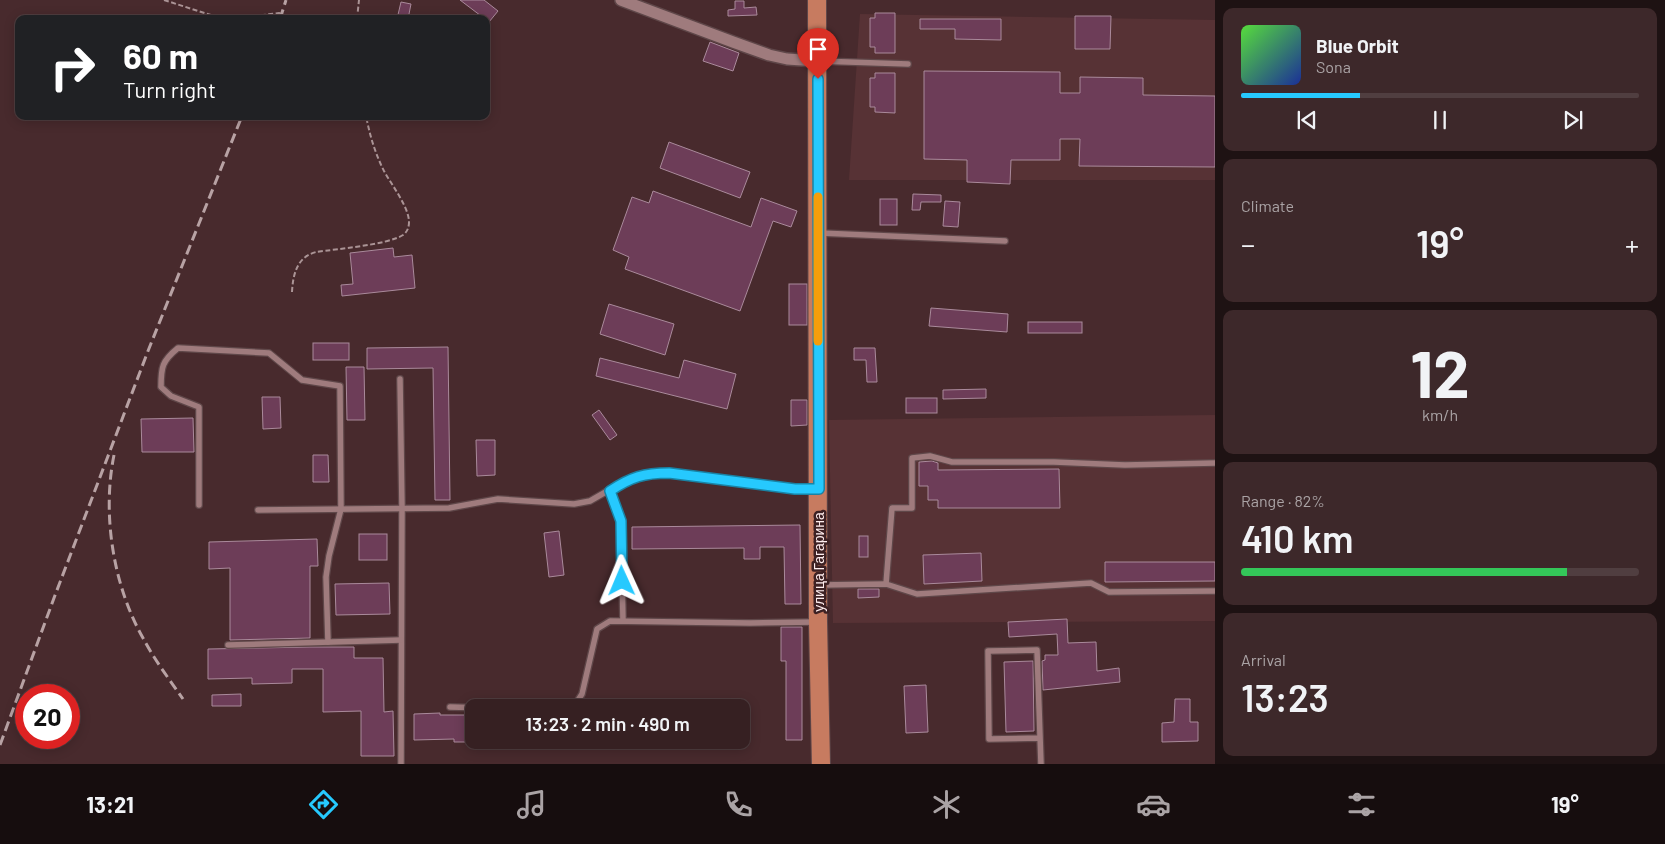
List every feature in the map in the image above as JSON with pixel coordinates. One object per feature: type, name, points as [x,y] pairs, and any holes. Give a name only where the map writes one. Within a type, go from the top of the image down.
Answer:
[{"type":"main road","name":"улица Гагарина","points":[[817,0],[818,622],[821,764]]},
{"type":"street","points":[[621,0],[769,54],[786,59],[817,61]]},
{"type":"lane","points":[[817,61],[908,64]]},
{"type":"lane","points":[[818,233],[1006,242]]},
{"type":"lane","points":[[199,505],[199,407],[172,396],[160,387],[161,369],[166,357],[178,348],[269,353],[302,380],[340,386],[341,509],[329,556],[326,577],[328,642]]},
{"type":"lane","points":[[400,379],[402,508],[401,764]]},
{"type":"lane","points":[[886,584],[892,508],[912,508],[912,458],[930,456],[952,462],[1054,462],[1125,465],[1215,463]]},
{"type":"lane","points":[[258,510],[448,508],[498,499],[574,504],[590,501],[623,482],[637,476],[652,473],[669,473],[795,489],[819,489]]},
{"type":"lane","points":[[610,491],[621,521],[623,621]]},
{"type":"lane","points":[[819,585],[886,584],[917,594],[1091,583],[1108,592],[1215,591]]},
{"type":"lane","points":[[579,699],[582,694],[597,629],[610,621],[818,622]]},
{"type":"lane","points":[[228,645],[402,640]]},
{"type":"lane","points":[[1040,738],[989,739],[988,652],[1037,650],[1041,764]]},
{"type":"lane","points":[[450,707],[465,707]]},
{"type":"path","points":[[164,0],[210,15]]},
{"type":"path","points":[[357,15],[359,0]]},
{"type":"path","points":[[263,15],[279,13],[283,15]]},
{"type":"path","points":[[292,292],[295,272],[306,254],[381,242],[403,235],[408,230],[410,221],[406,210],[375,151],[367,120]]},
{"type":"shaded area","points":[[860,14],[1215,20],[1215,180],[849,180]]},
{"type":"shaded area","points":[[1215,415],[1215,621],[833,623],[829,420]]},
{"type":"building","points":[[460,0],[484,0],[498,11],[490,21],[490,15],[480,15]]},
{"type":"building","points":[[735,1],[744,1],[744,8],[756,7],[757,15],[728,16],[728,10],[735,9]]},
{"type":"building","points":[[401,2],[411,4],[409,15],[398,15]]},
{"type":"building","points":[[875,13],[895,13],[895,53],[875,53],[875,47],[870,47],[870,18],[875,18]]},
{"type":"building","points":[[1075,16],[1111,16],[1110,49],[1075,49]]},
{"type":"building","points":[[920,19],[1001,19],[1001,40],[955,39],[955,29],[920,29]]},
{"type":"building","points":[[710,42],[739,53],[733,71],[703,61]]},
{"type":"building","points":[[924,71],[1060,72],[1060,93],[1080,93],[1080,77],[1143,78],[1143,95],[1215,96],[1215,167],[1079,166],[1080,139],[1060,139],[1060,160],[1011,160],[1010,184],[967,182],[967,160],[924,159]]},
{"type":"building","points":[[875,73],[895,73],[895,113],[875,112],[875,107],[870,107],[870,78],[875,78]]},
{"type":"building","points":[[669,142],[750,172],[740,198],[660,168]]},
{"type":"building","points":[[653,191],[751,227],[761,198],[797,211],[791,227],[773,221],[740,311],[625,269],[629,257],[613,250],[632,197],[649,203]]},
{"type":"building","points":[[913,194],[941,195],[941,202],[921,202],[920,210],[912,210]]},
{"type":"building","points":[[880,199],[897,199],[897,225],[880,225]]},
{"type":"building","points":[[945,201],[960,202],[958,227],[943,226]]},
{"type":"building","points":[[393,248],[394,257],[412,255],[415,288],[342,296],[341,285],[353,284],[350,253]]},
{"type":"building","points":[[789,284],[807,284],[807,325],[789,325]]},
{"type":"building","points":[[609,304],[674,324],[665,355],[600,334]]},
{"type":"building","points":[[931,308],[1008,314],[1007,332],[929,326]]},
{"type":"building","points":[[1028,322],[1082,322],[1082,333],[1028,333]]},
{"type":"building","points":[[313,343],[349,343],[349,360],[313,360]]},
{"type":"building","points":[[448,347],[450,500],[435,500],[433,368],[367,369],[367,348]]},
{"type":"building","points":[[854,348],[875,348],[877,382],[867,382],[866,360],[854,360]]},
{"type":"building","points":[[600,358],[679,378],[684,360],[736,374],[727,409],[596,376]]},
{"type":"building","points":[[346,367],[364,367],[365,420],[347,420]]},
{"type":"building","points":[[986,389],[986,398],[943,399],[943,390]]},
{"type":"building","points":[[262,397],[280,397],[281,428],[263,429]]},
{"type":"building","points":[[906,398],[937,398],[937,413],[906,413]]},
{"type":"building","points":[[791,400],[807,400],[807,425],[791,426]]},
{"type":"building","points":[[599,410],[617,435],[610,440],[592,415]]},
{"type":"building","points":[[193,418],[194,452],[142,452],[141,419]]},
{"type":"building","points":[[476,440],[495,440],[495,475],[477,476]]},
{"type":"building","points":[[313,455],[328,455],[329,482],[313,482]]},
{"type":"building","points":[[932,461],[938,463],[938,470],[1059,469],[1060,508],[938,508],[938,500],[928,500],[928,486],[919,486],[919,462]]},
{"type":"building","points":[[800,525],[801,604],[785,604],[784,547],[760,547],[760,559],[744,559],[744,548],[632,549],[632,527]]},
{"type":"building","points":[[559,531],[564,575],[549,577],[544,533]]},
{"type":"building","points":[[359,534],[387,534],[387,560],[359,560]]},
{"type":"building","points":[[859,536],[868,536],[868,557],[859,557]]},
{"type":"building","points":[[317,539],[318,566],[310,566],[310,638],[230,640],[230,568],[209,569],[209,542]]},
{"type":"building","points":[[981,553],[982,581],[924,584],[923,555]]},
{"type":"building","points":[[1105,562],[1215,562],[1215,581],[1105,582]]},
{"type":"building","points":[[389,583],[390,614],[336,615],[335,584]]},
{"type":"building","points":[[858,589],[879,589],[879,597],[858,598]]},
{"type":"building","points":[[1067,619],[1068,643],[1096,642],[1097,671],[1119,668],[1120,682],[1043,690],[1042,661],[1045,660],[1045,655],[1058,655],[1057,634],[1009,637],[1008,622]]},
{"type":"building","points":[[781,627],[802,627],[802,740],[786,740],[786,661],[781,661]]},
{"type":"building","points":[[354,647],[354,658],[383,658],[384,712],[393,711],[394,756],[361,756],[361,711],[323,712],[323,669],[292,669],[292,683],[252,684],[252,678],[208,679],[208,649]]},
{"type":"building","points":[[1033,661],[1034,731],[1006,732],[1004,662]]},
{"type":"building","points":[[926,685],[928,732],[906,733],[904,686]]},
{"type":"building","points":[[241,694],[241,706],[212,706],[212,695]]},
{"type":"building","points":[[1175,699],[1190,699],[1190,722],[1198,722],[1198,741],[1162,742],[1162,723],[1174,722]]},
{"type":"building","points":[[440,713],[440,715],[465,715],[465,742],[454,742],[454,739],[414,740],[414,714]]},
{"type":"railway","points":[[281,15],[286,0]]},
{"type":"railway","points":[[0,745],[148,351],[240,120]]},
{"type":"railway","points":[[114,455],[109,501],[110,525],[117,572],[124,595],[143,638],[183,699]]},
{"type":"slow traffic","points":[[818,197],[818,341]]},
{"type":"route","points":[[622,581],[621,521],[610,491],[623,482],[637,476],[652,473],[669,473],[795,489],[819,489],[818,79]]}]
